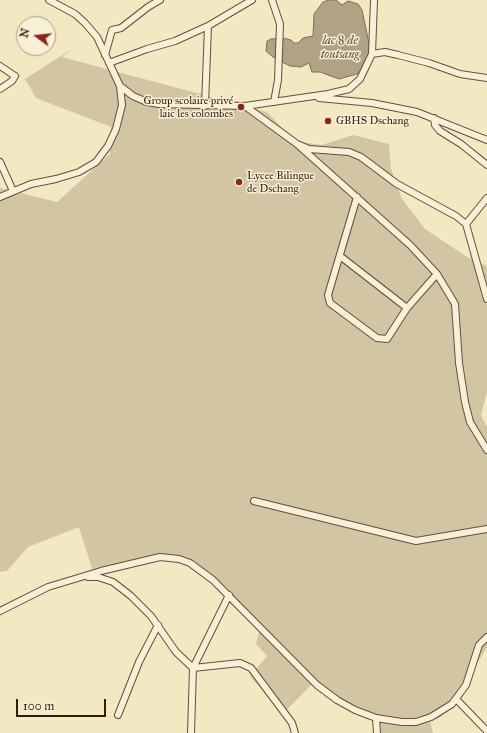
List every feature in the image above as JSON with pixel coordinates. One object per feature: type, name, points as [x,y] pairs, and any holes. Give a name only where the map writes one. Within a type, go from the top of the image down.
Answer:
[{"type":"street","points":[[0,197],[31,184],[56,179],[79,172],[96,162],[108,146],[116,129],[122,105],[120,86],[97,37],[75,14],[49,0]]},
{"type":"street","points":[[105,55],[112,30],[121,28],[148,6],[160,0]]},
{"type":"street","points":[[109,63],[147,49],[175,41],[208,26],[252,0]]},
{"type":"street","points":[[272,0],[280,24],[278,80],[274,102]]},
{"type":"street","points":[[120,86],[133,96],[147,102],[204,106],[245,106],[328,94],[349,89],[360,79],[372,54],[374,0]]},
{"type":"street","points":[[204,106],[208,26]]},
{"type":"street","points":[[372,54],[385,52],[429,63],[460,74],[487,78]]},
{"type":"street","points":[[0,66],[15,76],[12,81],[0,89]]},
{"type":"street","points":[[303,97],[386,105],[434,118],[487,140]]},
{"type":"street","points":[[245,106],[297,144],[410,245],[437,274],[456,304],[459,363],[465,402],[470,422],[487,450]]},
{"type":"street","points":[[434,118],[435,126],[440,131],[461,144],[487,165]]},
{"type":"street","points":[[297,144],[309,149],[349,152],[360,157],[396,184],[456,216],[466,224],[487,299]]},
{"type":"street","points":[[0,162],[13,191]]},
{"type":"street","points":[[357,197],[328,295],[330,303],[377,338],[381,340],[387,339],[407,308],[437,274]]},
{"type":"street","points":[[466,224],[487,198]]},
{"type":"street","points":[[340,256],[407,308]]},
{"type":"street","points":[[254,501],[416,541],[487,528]]},
{"type":"street","points":[[0,611],[48,587],[141,560],[160,557],[179,559],[190,563],[229,595],[316,685],[337,700],[376,718],[416,722],[446,709],[456,699],[466,685],[479,646],[487,637]]},
{"type":"street","points":[[81,578],[98,577],[113,582],[131,596],[158,625],[176,652],[193,668],[240,664],[251,668],[292,723],[294,733]]},
{"type":"street","points":[[191,733],[193,668],[229,595]]},
{"type":"street","points":[[118,715],[139,662],[158,625]]},
{"type":"street","points":[[456,699],[487,731]]},
{"type":"street","points":[[376,718],[377,733]]},
{"type":"shaded area","points":[[72,49],[62,57],[267,112],[284,130],[299,142],[322,145],[353,135],[389,144],[391,169],[402,199],[425,229],[467,257],[487,266],[487,392],[481,415],[487,427],[487,647],[476,665],[460,702],[439,718],[430,721],[433,733],[376,733],[378,719],[351,708],[314,682],[283,714],[250,676],[267,656],[256,644],[261,625],[233,599],[187,562],[162,557],[93,572],[79,527],[28,547],[7,571],[0,572],[0,188],[57,202],[110,154],[111,127],[36,98],[25,79]]},
{"type":"water","name":"lac 8 de toutsang","points":[[336,0],[342,5],[348,1],[358,4],[362,10],[371,53],[366,67],[357,74],[339,79],[320,72],[312,72],[309,63],[301,67],[290,66],[273,57],[266,51],[267,41],[271,39],[283,38],[291,40],[294,43],[298,43],[303,38],[313,36],[314,14],[323,2]]},
{"type":"place","name":"Group scolaire privé laic les colombes","points":[[241,107]]},
{"type":"place","name":"GBHS Dschang","points":[[328,121]]},
{"type":"place","name":"Lycee Bilingue de Dschang","points":[[239,182]]}]
